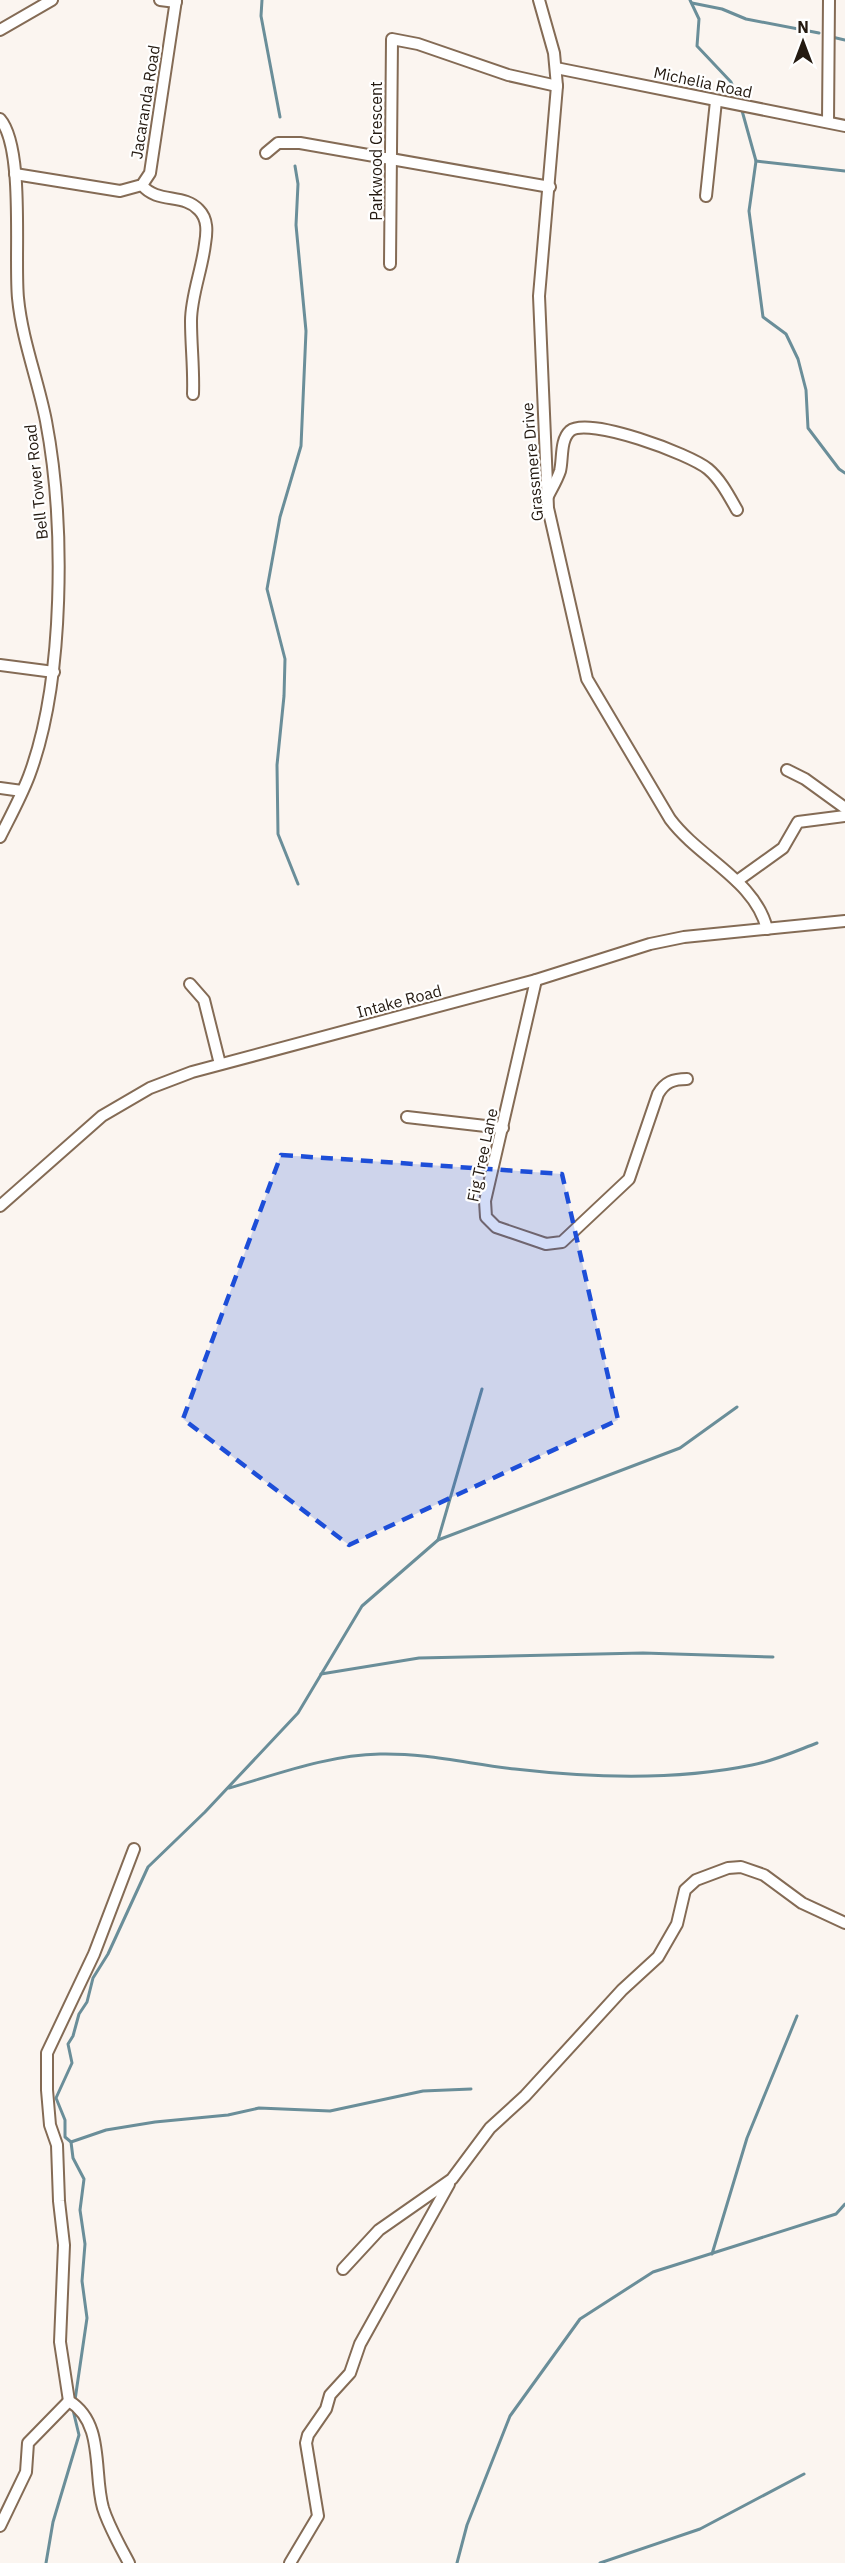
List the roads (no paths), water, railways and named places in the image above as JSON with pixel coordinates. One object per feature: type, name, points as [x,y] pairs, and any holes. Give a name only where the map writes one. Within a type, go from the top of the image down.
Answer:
[{"type":"street","points":[[0,30],[52,0]]},
{"type":"street","points":[[160,0],[176,1]]},
{"type":"street","name":"Grassmere Drive","points":[[539,0],[556,68],[557,86],[539,296],[548,496],[577,634],[593,692],[683,837],[737,881],[759,905],[767,929]]},
{"type":"street","points":[[828,122],[829,0]]},
{"type":"street","name":"Jacaranda Road","points":[[15,174],[120,191],[142,185],[150,173],[176,1]]},
{"type":"street","name":"Parkwood Crescent","points":[[390,264],[392,39],[418,44],[508,75],[557,86]]},
{"type":"street","name":"Michelia Road","points":[[556,68],[845,126]]},
{"type":"street","points":[[706,196],[716,101]]},
{"type":"street","name":"Bell Tower Road","points":[[0,120],[9,136],[15,174],[18,298],[25,343],[46,420],[55,498],[58,553],[54,672],[30,774],[0,837]]},
{"type":"street","points":[[266,153],[278,143],[300,143],[550,188]]},
{"type":"street","points":[[142,185],[151,193],[194,205],[204,215],[204,251],[190,320],[194,356],[193,394]]},
{"type":"street","points":[[548,496],[561,469],[565,437],[573,429],[587,427],[660,446],[696,462],[718,479],[737,510]]},
{"type":"street","points":[[0,665],[54,672]]},
{"type":"street","points":[[787,770],[805,779],[845,808]]},
{"type":"street","points":[[0,788],[22,791]]},
{"type":"street","points":[[737,881],[783,848],[798,822],[845,816]]},
{"type":"street","name":"Intake Road","points":[[0,1206],[102,1116],[125,1101],[168,1081],[220,1064],[536,980],[673,939],[845,921]]},
{"type":"street","name":"Fig Tree Lane","points":[[536,980],[485,1201],[486,1217],[496,1227],[546,1244],[557,1244],[569,1238],[623,1187],[633,1173],[658,1094],[663,1085],[670,1081],[687,1079]]},
{"type":"street","points":[[190,984],[204,1000],[220,1064]]},
{"type":"street","points":[[407,1117],[503,1128]]},
{"type":"street","points":[[129,2563],[103,2508],[98,2457],[92,2435],[86,2421],[69,2401],[60,2342],[64,2245],[59,2201],[57,2145],[50,2125],[47,2090],[48,2053],[94,1954],[134,1849]]},
{"type":"street","points":[[290,2563],[318,2516],[306,2443],[308,2435],[326,2409],[330,2395],[350,2373],[360,2344],[452,2179],[490,2128],[525,2097],[622,1990],[658,1957],[676,1924],[685,1890],[696,1880],[728,1868],[741,1868],[764,1875],[802,1903],[845,1923]]},
{"type":"street","points":[[343,2269],[379,2230],[452,2179]]},
{"type":"street","points":[[0,2526],[26,2472],[28,2443],[69,2401]]},
{"type":"waterway","points":[[262,0],[261,16],[280,117]]},
{"type":"waterway","points":[[690,0],[699,19],[697,46],[731,82],[739,101]]},
{"type":"waterway","points":[[692,3],[722,9],[746,19],[819,33]]},
{"type":"waterway","points":[[832,37],[845,40]]},
{"type":"waterway","points":[[741,107],[756,161],[749,211],[763,317],[786,334],[798,359],[806,390],[808,428],[839,469],[845,473]]},
{"type":"waterway","points":[[756,161],[845,171]]},
{"type":"waterway","points":[[295,166],[298,184],[296,225],[306,331],[301,446],[280,517],[267,589],[285,659],[277,765],[278,834],[298,884]]},
{"type":"waterway","points":[[438,1540],[482,1389]]},
{"type":"waterway","points":[[75,2400],[87,2318],[82,2281],[85,2244],[80,2210],[84,2179],[73,2158],[71,2142],[65,2137],[65,2120],[56,2098],[72,2063],[68,2044],[73,2036],[79,2014],[87,2002],[93,1978],[108,1954],[148,1867],[205,1812],[298,1713],[362,1606],[438,1540],[680,1448],[737,1407]]},
{"type":"waterway","points":[[321,1674],[419,1658],[643,1653],[773,1657]]},
{"type":"waterway","points":[[229,1788],[303,1766],[361,1755],[414,1755],[515,1769],[574,1774],[664,1776],[752,1765],[817,1743]]},
{"type":"waterway","points":[[712,2254],[747,2138],[797,2016]]},
{"type":"waterway","points":[[71,2142],[106,2130],[155,2122],[228,2115],[259,2108],[330,2111],[423,2091],[471,2089]]},
{"type":"waterway","points":[[457,2563],[467,2525],[510,2416],[580,2319],[653,2272],[836,2214],[845,2204]]},
{"type":"waterway","points":[[46,2563],[53,2522],[79,2435],[73,2410]]},
{"type":"waterway","points":[[600,2563],[700,2529],[804,2474]]}]
